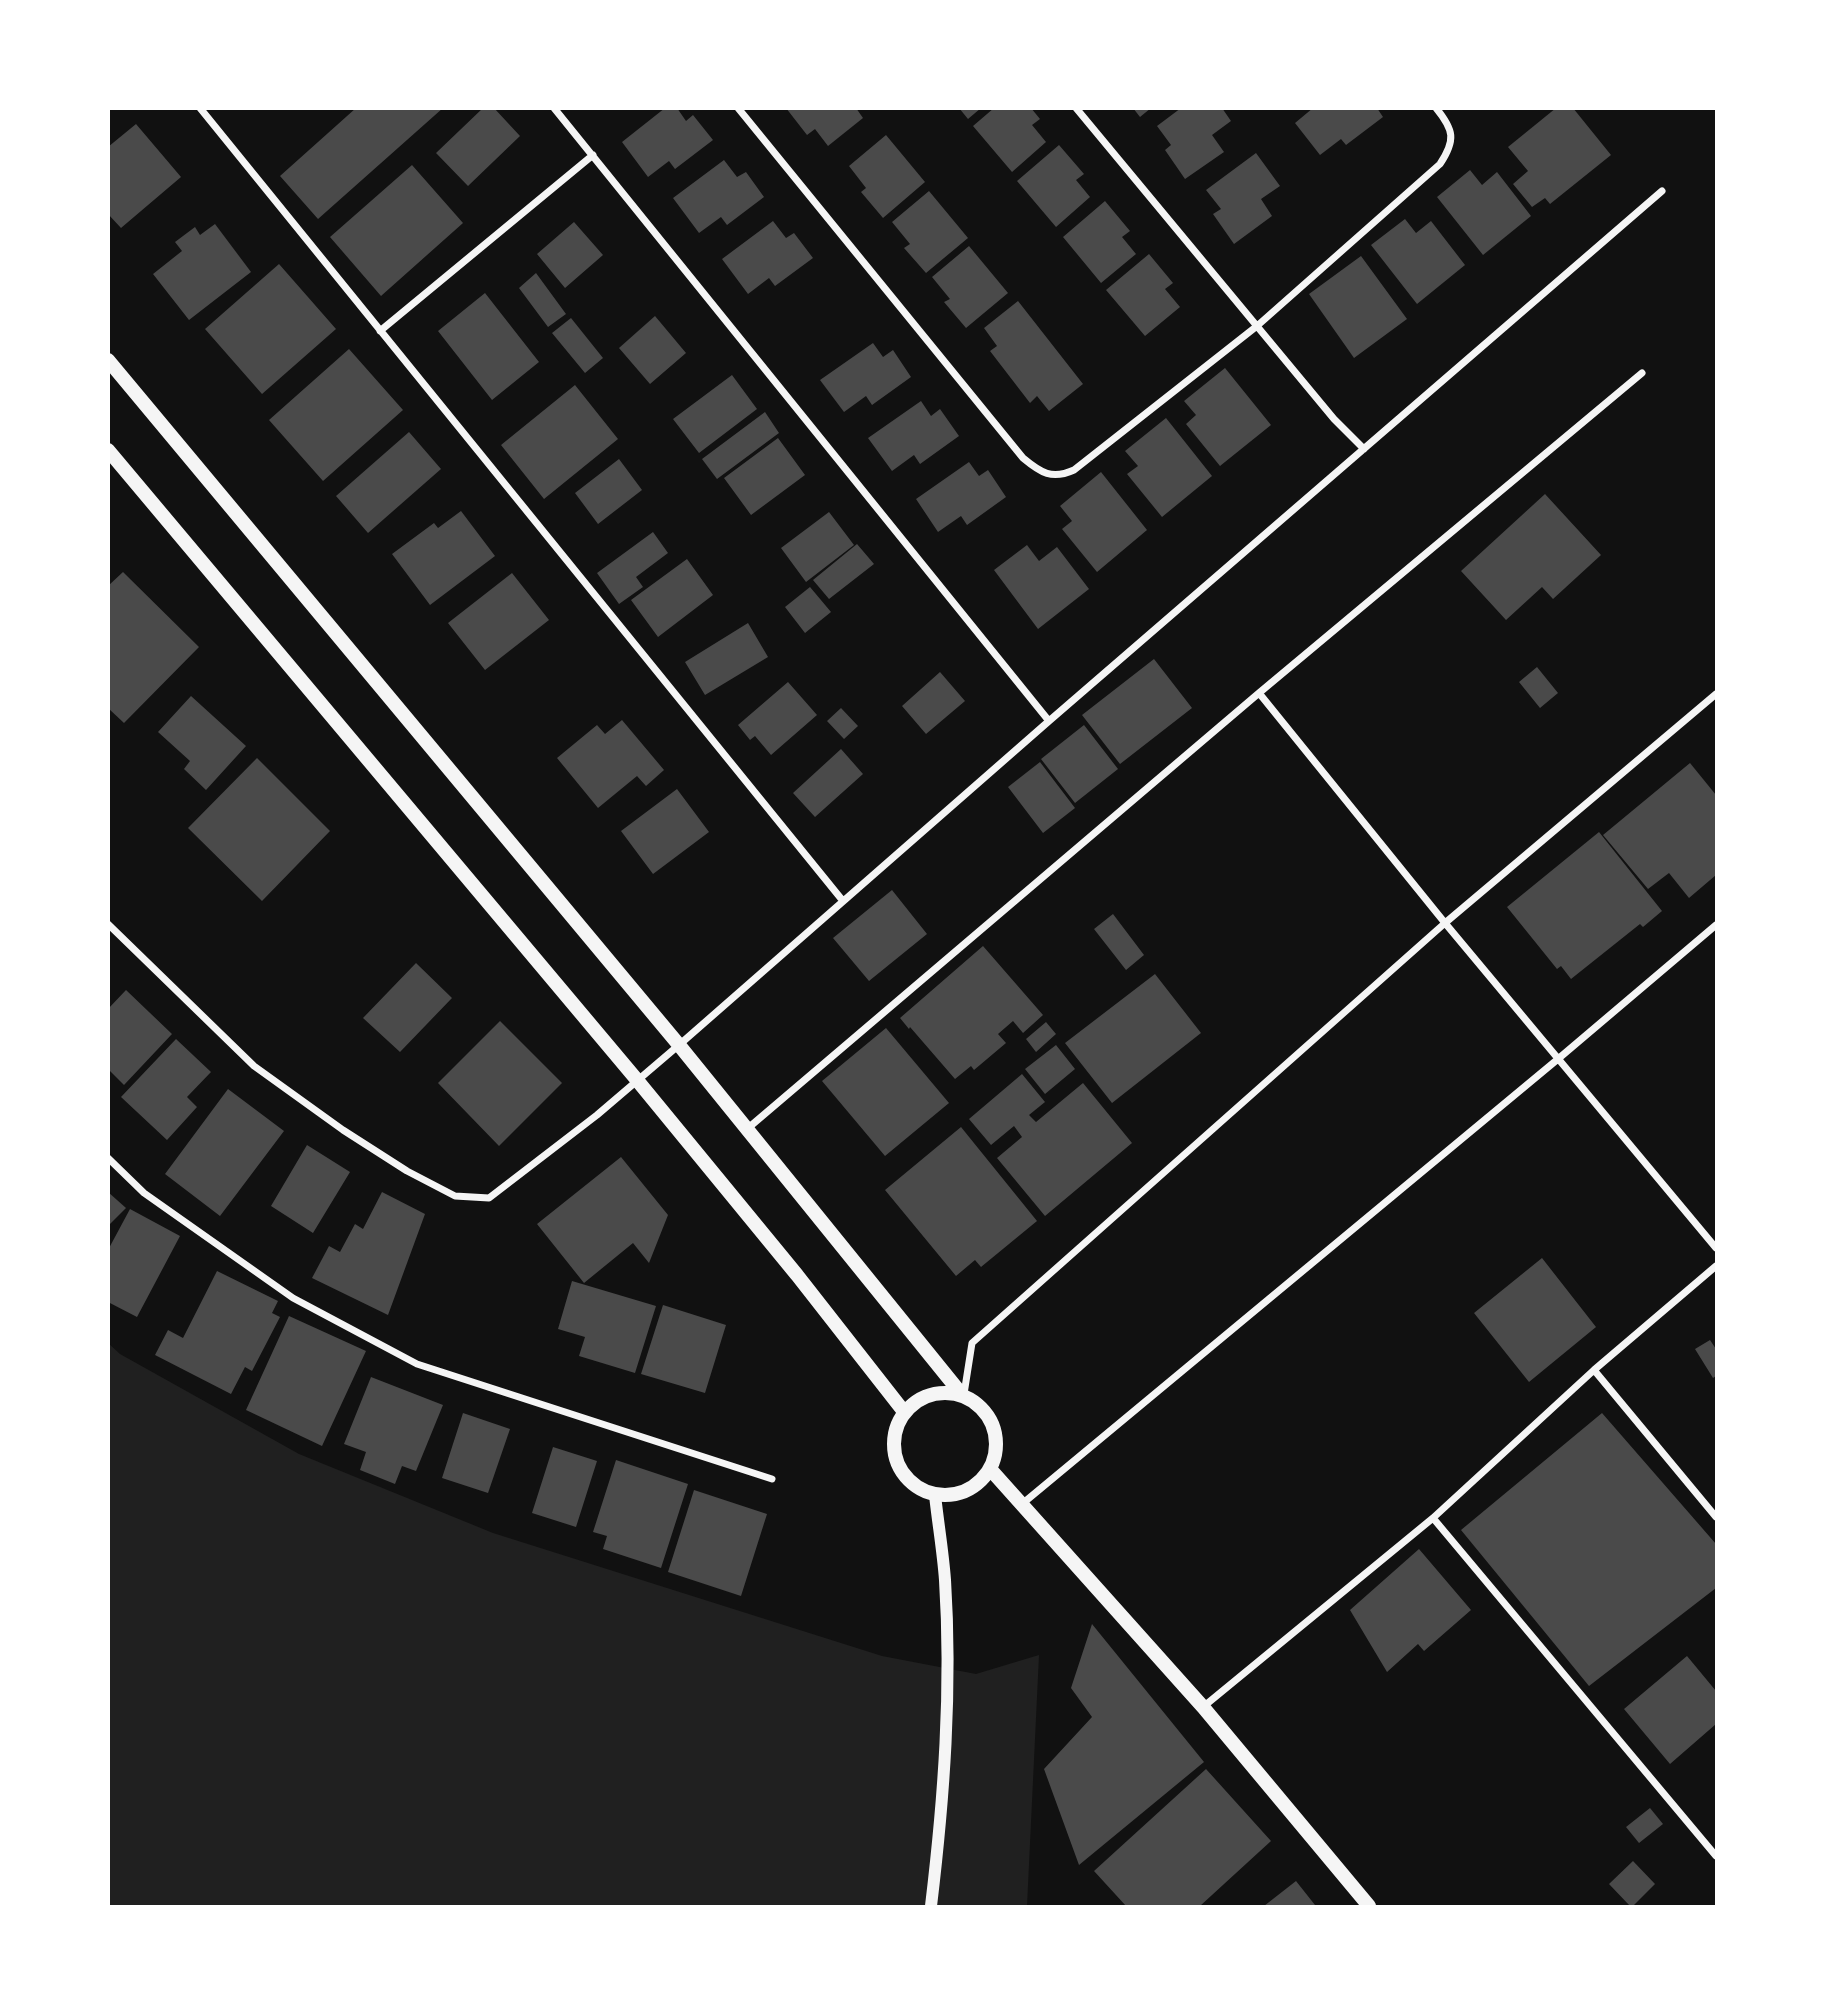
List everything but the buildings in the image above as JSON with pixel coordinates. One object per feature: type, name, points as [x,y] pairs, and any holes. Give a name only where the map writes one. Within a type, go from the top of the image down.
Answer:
[{"type":"main road","points":[[108,360],[679,1045],[963,1396]]},
{"type":"main road","points":[[108,450],[637,1080],[797,1275],[905,1413]]},
{"type":"main road","points":[[947,1393],[963,1396],[977,1404],[988,1416],[995,1431],[997,1448],[990,1470],[984,1479],[969,1490],[952,1496],[935,1495],[919,1489],[905,1477],[897,1462],[894,1445],[897,1428],[905,1413],[917,1401],[931,1395],[947,1393]]},
{"type":"main road","points":[[990,1470],[1203,1707],[1369,1906]]},
{"type":"street","points":[[200,108],[843,901]]},
{"type":"street","points":[[554,108],[1049,721]]},
{"type":"street","points":[[738,108],[1023,458],[1050,475],[1062,475],[1074,470],[1257,327],[1440,163],[1448,152],[1452,136],[1448,124],[1436,108]]},
{"type":"street","points":[[1076,108],[1334,419],[1364,449]]},
{"type":"street","points":[[380,331],[593,155]]},
{"type":"street","points":[[108,923],[254,1066],[407,1171],[455,1196],[489,1198],[597,1115],[679,1045],[1662,191]]},
{"type":"street","points":[[747,1129],[1259,693],[1642,373]]},
{"type":"street","points":[[1259,693],[1445,923],[1717,1248]]},
{"type":"street","points":[[963,1396],[972,1343],[1445,923],[1717,694]]},
{"type":"street","points":[[1022,1504],[1717,925]]},
{"type":"street","points":[[108,1158],[144,1194],[293,1298],[417,1364],[772,1479]]},
{"type":"street","points":[[1203,1707],[1433,1518],[1594,1370],[1717,1266]]},
{"type":"street","points":[[1594,1370],[1717,1517]]},
{"type":"street","points":[[931,1906],[942,1818],[948,1698],[945,1579],[935,1495]]},
{"type":"street","points":[[1433,1518],[1717,1856]]},
{"type":"shaded area","points":[[108,1343],[120,1354],[299,1454],[493,1533],[882,1656],[976,1674],[1039,1655],[1027,1906],[109,1906]]}]
